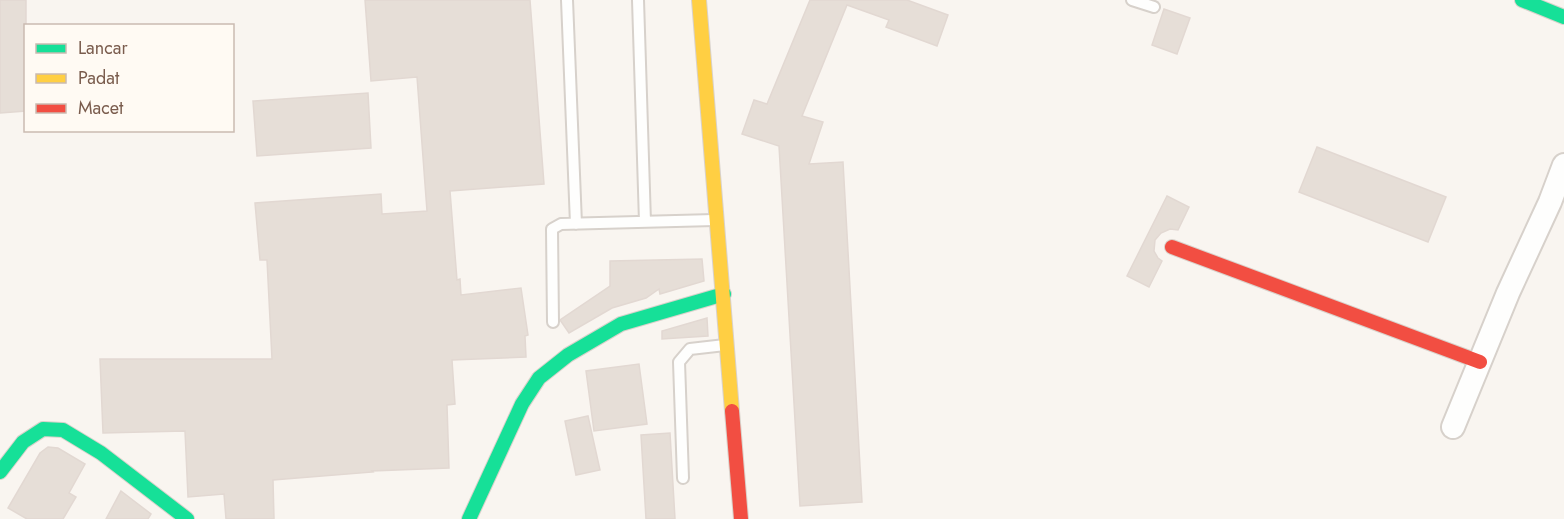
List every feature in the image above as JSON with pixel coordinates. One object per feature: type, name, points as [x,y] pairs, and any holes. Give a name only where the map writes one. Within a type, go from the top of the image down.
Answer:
[{"type":"street","points":[[699,0],[741,519]]},
{"type":"street","points":[[1522,0],[1564,17]]},
{"type":"street","points":[[1453,427],[1564,165]]},
{"type":"street","points":[[1172,247],[1480,362]]},
{"type":"street","points":[[469,519],[522,404],[539,378],[568,355],[621,324],[724,294]]},
{"type":"street","points":[[0,472],[23,442],[43,429],[63,430],[101,453],[187,519]]},
{"type":"lane","points":[[567,0],[576,224]]},
{"type":"lane","points":[[638,0],[645,222]]},
{"type":"lane","points":[[1132,0],[1154,7]]},
{"type":"lane","points":[[554,322],[552,229],[561,224],[717,220]]},
{"type":"lane","points":[[683,477],[679,362],[690,349],[728,344]]},
{"type":"building","points":[[0,0],[26,0],[24,111],[0,113]]},
{"type":"building","points":[[365,0],[530,0],[544,184],[450,191],[457,280],[460,279],[461,295],[521,288],[528,335],[525,336],[526,357],[452,360],[455,404],[447,405],[449,468],[372,471],[273,480],[274,519],[226,519],[224,494],[188,497],[185,431],[103,433],[100,359],[272,359],[267,260],[260,260],[255,203],[381,194],[382,214],[427,211],[417,77],[371,81]]},
{"type":"building","points":[[810,0],[907,0],[948,15],[937,46],[886,27],[889,20],[847,5],[802,116],[823,122],[809,164],[843,162],[862,502],[800,506],[779,146],[742,134],[754,100],[767,104]]},
{"type":"building","points":[[1164,9],[1190,18],[1177,54],[1152,45]]},
{"type":"building","points":[[368,93],[371,148],[257,156],[253,101]]},
{"type":"building","points":[[1317,147],[1446,197],[1428,242],[1299,192]]},
{"type":"building","points":[[1167,196],[1189,207],[1178,230],[1170,229],[1161,233],[1155,240],[1154,251],[1162,261],[1149,287],[1127,276]]},
{"type":"building","points":[[702,259],[704,281],[660,294],[659,289],[646,298],[612,308],[569,333],[560,320],[610,286],[610,261]]},
{"type":"building","points":[[707,318],[708,336],[662,339],[662,331]]},
{"type":"building","points":[[639,364],[647,424],[594,431],[586,371]]},
{"type":"building","points":[[588,416],[600,470],[576,475],[565,421]]},
{"type":"building","points":[[670,433],[675,519],[646,519],[641,435]]},
{"type":"building","points":[[48,447],[58,448],[85,464],[69,493],[76,497],[63,519],[27,519],[8,508],[40,453]]},
{"type":"building","points":[[121,491],[151,514],[148,519],[106,519]]},
{"type":"traffic: fast","points":[[1522,0],[1564,17]]},
{"type":"traffic: fast","points":[[469,519],[522,404],[539,378],[568,355],[621,324],[724,294]]},
{"type":"traffic: fast","points":[[0,472],[23,442],[43,429],[63,430],[101,453],[187,519]]},
{"type":"traffic: slow","points":[[699,0],[732,411]]},
{"type":"traffic: jam","points":[[1172,247],[1480,362]]},
{"type":"traffic: jam","points":[[732,411],[741,519]]}]
